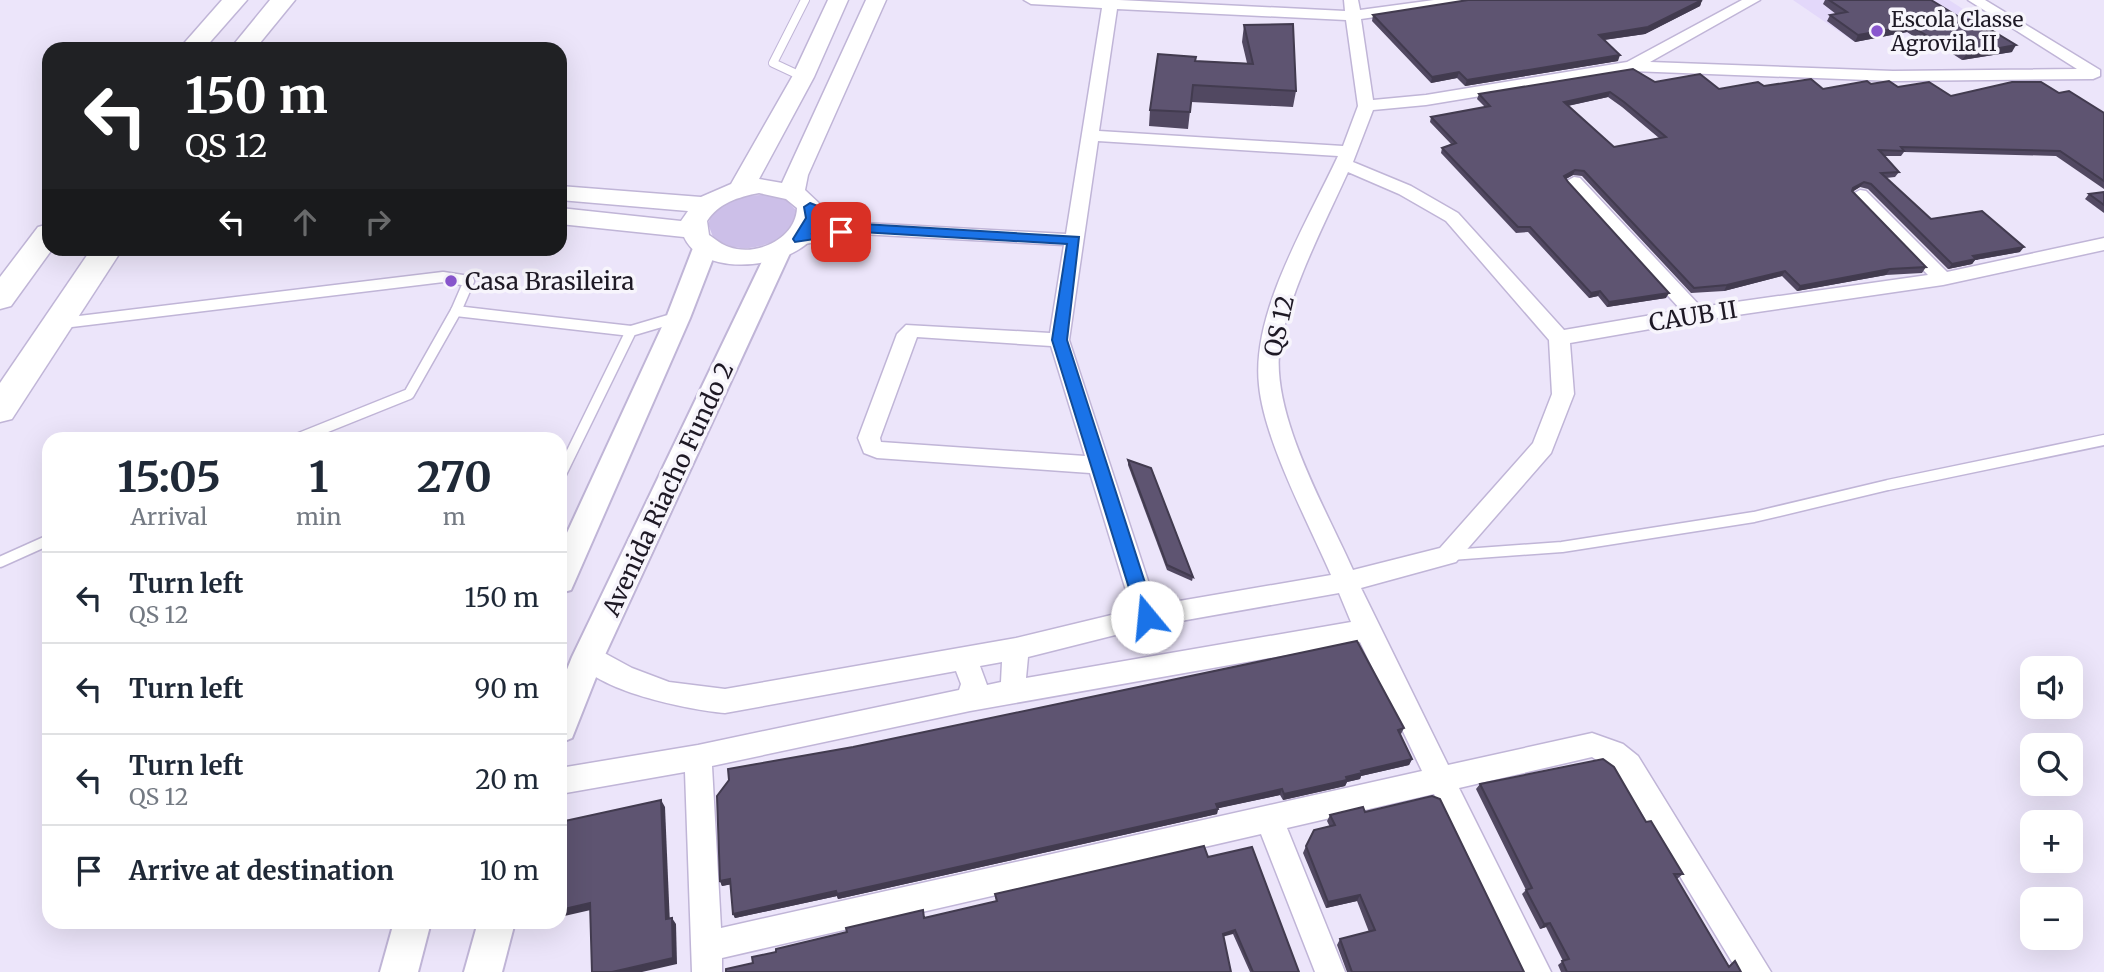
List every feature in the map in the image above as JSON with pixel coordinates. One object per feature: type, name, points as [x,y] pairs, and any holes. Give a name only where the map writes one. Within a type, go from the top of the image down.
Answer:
[{"type":"highway","points":[[197,42],[235,0]]},
{"type":"highway","points":[[248,42],[283,0]]},
{"type":"highway","points":[[0,299],[42,242]]},
{"type":"highway","points":[[0,410],[103,256]]},
{"type":"main road","points":[[741,189],[803,77],[838,0]]},
{"type":"main road","points":[[567,217],[699,239],[720,254],[739,257],[789,245],[809,229],[812,218],[801,200],[796,175],[876,0]]},
{"type":"main road","points":[[699,239],[694,221],[706,205],[741,189],[760,186],[801,200]]},
{"type":"main road","points":[[567,194],[706,205]]},
{"type":"street","points":[[1031,0],[1110,6],[1351,8],[1465,0]]},
{"type":"street","points":[[1631,66],[1753,0]]},
{"type":"street","points":[[1975,0],[2093,74],[2104,90]]},
{"type":"street","points":[[1110,6],[1059,340],[1101,465],[1147,617]]},
{"type":"street","points":[[1347,158],[1366,106],[1351,8]]},
{"type":"street","points":[[1366,106],[1426,100],[1631,66],[1893,76],[2093,74]]},
{"type":"street","points":[[588,657],[634,684],[683,699],[725,701],[963,656],[1016,649],[1147,617],[1345,582],[1448,555],[1543,447],[1563,394],[1559,338],[1452,217],[1347,158],[1090,136]]},
{"type":"street","name":"QS 12","points":[[1347,158],[1292,275],[1270,342],[1269,384],[1276,420],[1367,629],[1536,972]]},
{"type":"street","points":[[1574,182],[1696,314]]},
{"type":"street","points":[[1860,195],[1943,279]]},
{"type":"street","points":[[801,200],[861,228]]},
{"type":"street","points":[[789,245],[861,228],[1074,240]]},
{"type":"street","points":[[567,565],[678,317],[699,239]]},
{"type":"street","name":"CAUB II","points":[[1559,338],[1696,314],[1943,279],[2104,244]]},
{"type":"street","name":"Avenida Riacho Fundo 2","points":[[567,710],[588,657],[789,245]]},
{"type":"street","points":[[1059,340],[913,330],[907,334],[869,438],[877,450],[1101,465]]},
{"type":"street","points":[[567,780],[698,757],[970,699],[1367,629]]},
{"type":"street","points":[[1016,649],[1013,680],[1018,691]]},
{"type":"street","points":[[963,656],[974,684],[970,699]]},
{"type":"street","points":[[698,757],[707,959],[1269,818],[1592,745],[1614,753],[1628,765],[1756,972]]},
{"type":"street","points":[[1269,818],[1330,972]]},
{"type":"street","points":[[399,972],[411,929]]},
{"type":"street","points":[[483,972],[495,929]]},
{"type":"lane","points":[[803,77],[774,63],[805,0]]},
{"type":"lane","points":[[57,324],[443,277],[469,281],[456,311],[409,394],[314,432]]},
{"type":"lane","points":[[456,311],[631,331],[678,317]]},
{"type":"lane","points":[[567,462],[631,331]]},
{"type":"lane","points":[[1448,555],[1562,547],[1754,517],[1888,485],[2104,440]]},
{"type":"lane","points":[[0,562],[42,543]]},
{"type":"shaded area","name":"Escola Classe Agrovila II","points":[[1793,0],[1949,0],[1980,20],[1853,41]]},
{"type":"shaded area","points":[[767,195],[786,200],[797,211],[792,232],[773,242],[752,248],[732,247],[713,237],[708,224],[724,204],[750,196]]},
{"type":"building","points":[[1468,0],[1702,0],[1648,27],[1599,35],[1620,55],[1467,80],[1459,72],[1432,77],[1373,15]]},
{"type":"building","name":"Escola Classe Agrovila II","points":[[1829,0],[1931,0],[1964,20],[1973,19],[2016,45],[1967,54],[1943,39],[1934,40],[1911,26],[1858,35],[1830,15],[1847,12]]},
{"type":"building","points":[[1293,24],[1296,91],[1193,85],[1190,112],[1150,110],[1158,54],[1196,57],[1195,61],[1253,64],[1244,25]]},
{"type":"building","points":[[1633,69],[1655,82],[1700,74],[1719,89],[1758,82],[1764,86],[1811,79],[1823,89],[1867,81],[1871,84],[1889,81],[1898,87],[1929,82],[1951,96],[2012,82],[2041,82],[2059,93],[2069,91],[2104,113],[2104,181],[2060,151],[1901,147],[1904,151],[1879,150],[1899,172],[1881,173],[1931,219],[1982,211],[2024,247],[1973,256],[1976,259],[1952,264],[1871,184],[1864,182],[1852,191],[1926,267],[1890,269],[1800,286],[1785,271],[1727,285],[1694,288],[1584,171],[1575,170],[1564,176],[1568,182],[1669,293],[1609,302],[1600,291],[1591,293],[1530,227],[1518,227],[1442,148],[1456,143],[1431,117],[1490,106],[1479,94]],"holes":[[[1610,92],[1666,137],[1614,147],[1564,102]]]},
{"type":"building","points":[[2104,192],[2104,205],[2089,194]]},
{"type":"building","points":[[1128,460],[1151,468],[1193,577],[1167,565]]},
{"type":"building","points":[[1357,641],[1404,728],[1398,730],[1412,759],[1361,771],[1362,773],[1346,777],[1347,780],[1284,794],[1282,789],[1216,804],[1218,809],[837,894],[836,891],[733,914],[730,879],[720,881],[717,796],[729,780],[728,769],[853,747]]},
{"type":"building","points":[[1603,759],[1614,767],[1646,822],[1651,821],[1683,874],[1674,874],[1729,967],[1735,961],[1741,972],[1567,972],[1562,961],[1569,959],[1550,923],[1544,924],[1526,890],[1532,888],[1480,784]]},
{"type":"building","points":[[1432,796],[1440,799],[1524,972],[1352,972],[1340,939],[1375,930],[1360,895],[1328,902],[1306,846],[1314,830],[1335,825],[1330,815],[1363,807],[1365,812]]},
{"type":"building","points":[[661,800],[666,919],[672,918],[673,958],[612,972],[592,972],[590,903],[567,908],[567,820]]},
{"type":"building","points":[[1204,846],[1208,857],[1252,847],[1299,972],[1253,972],[1235,930],[1223,934],[1231,972],[726,972],[726,969],[753,963],[752,957],[847,932],[846,928],[923,910],[924,918],[997,901],[995,894]]},
{"type":"place","name":"Escola Classe Agrovila II","points":[[1877,31]]},
{"type":"place","name":"Casa Brasileira","points":[[451,281]]},
{"type":"route","points":[[841,232],[799,239],[809,229],[812,218],[810,207],[861,228],[1074,240],[1059,340],[1101,465],[1147,617]]}]
